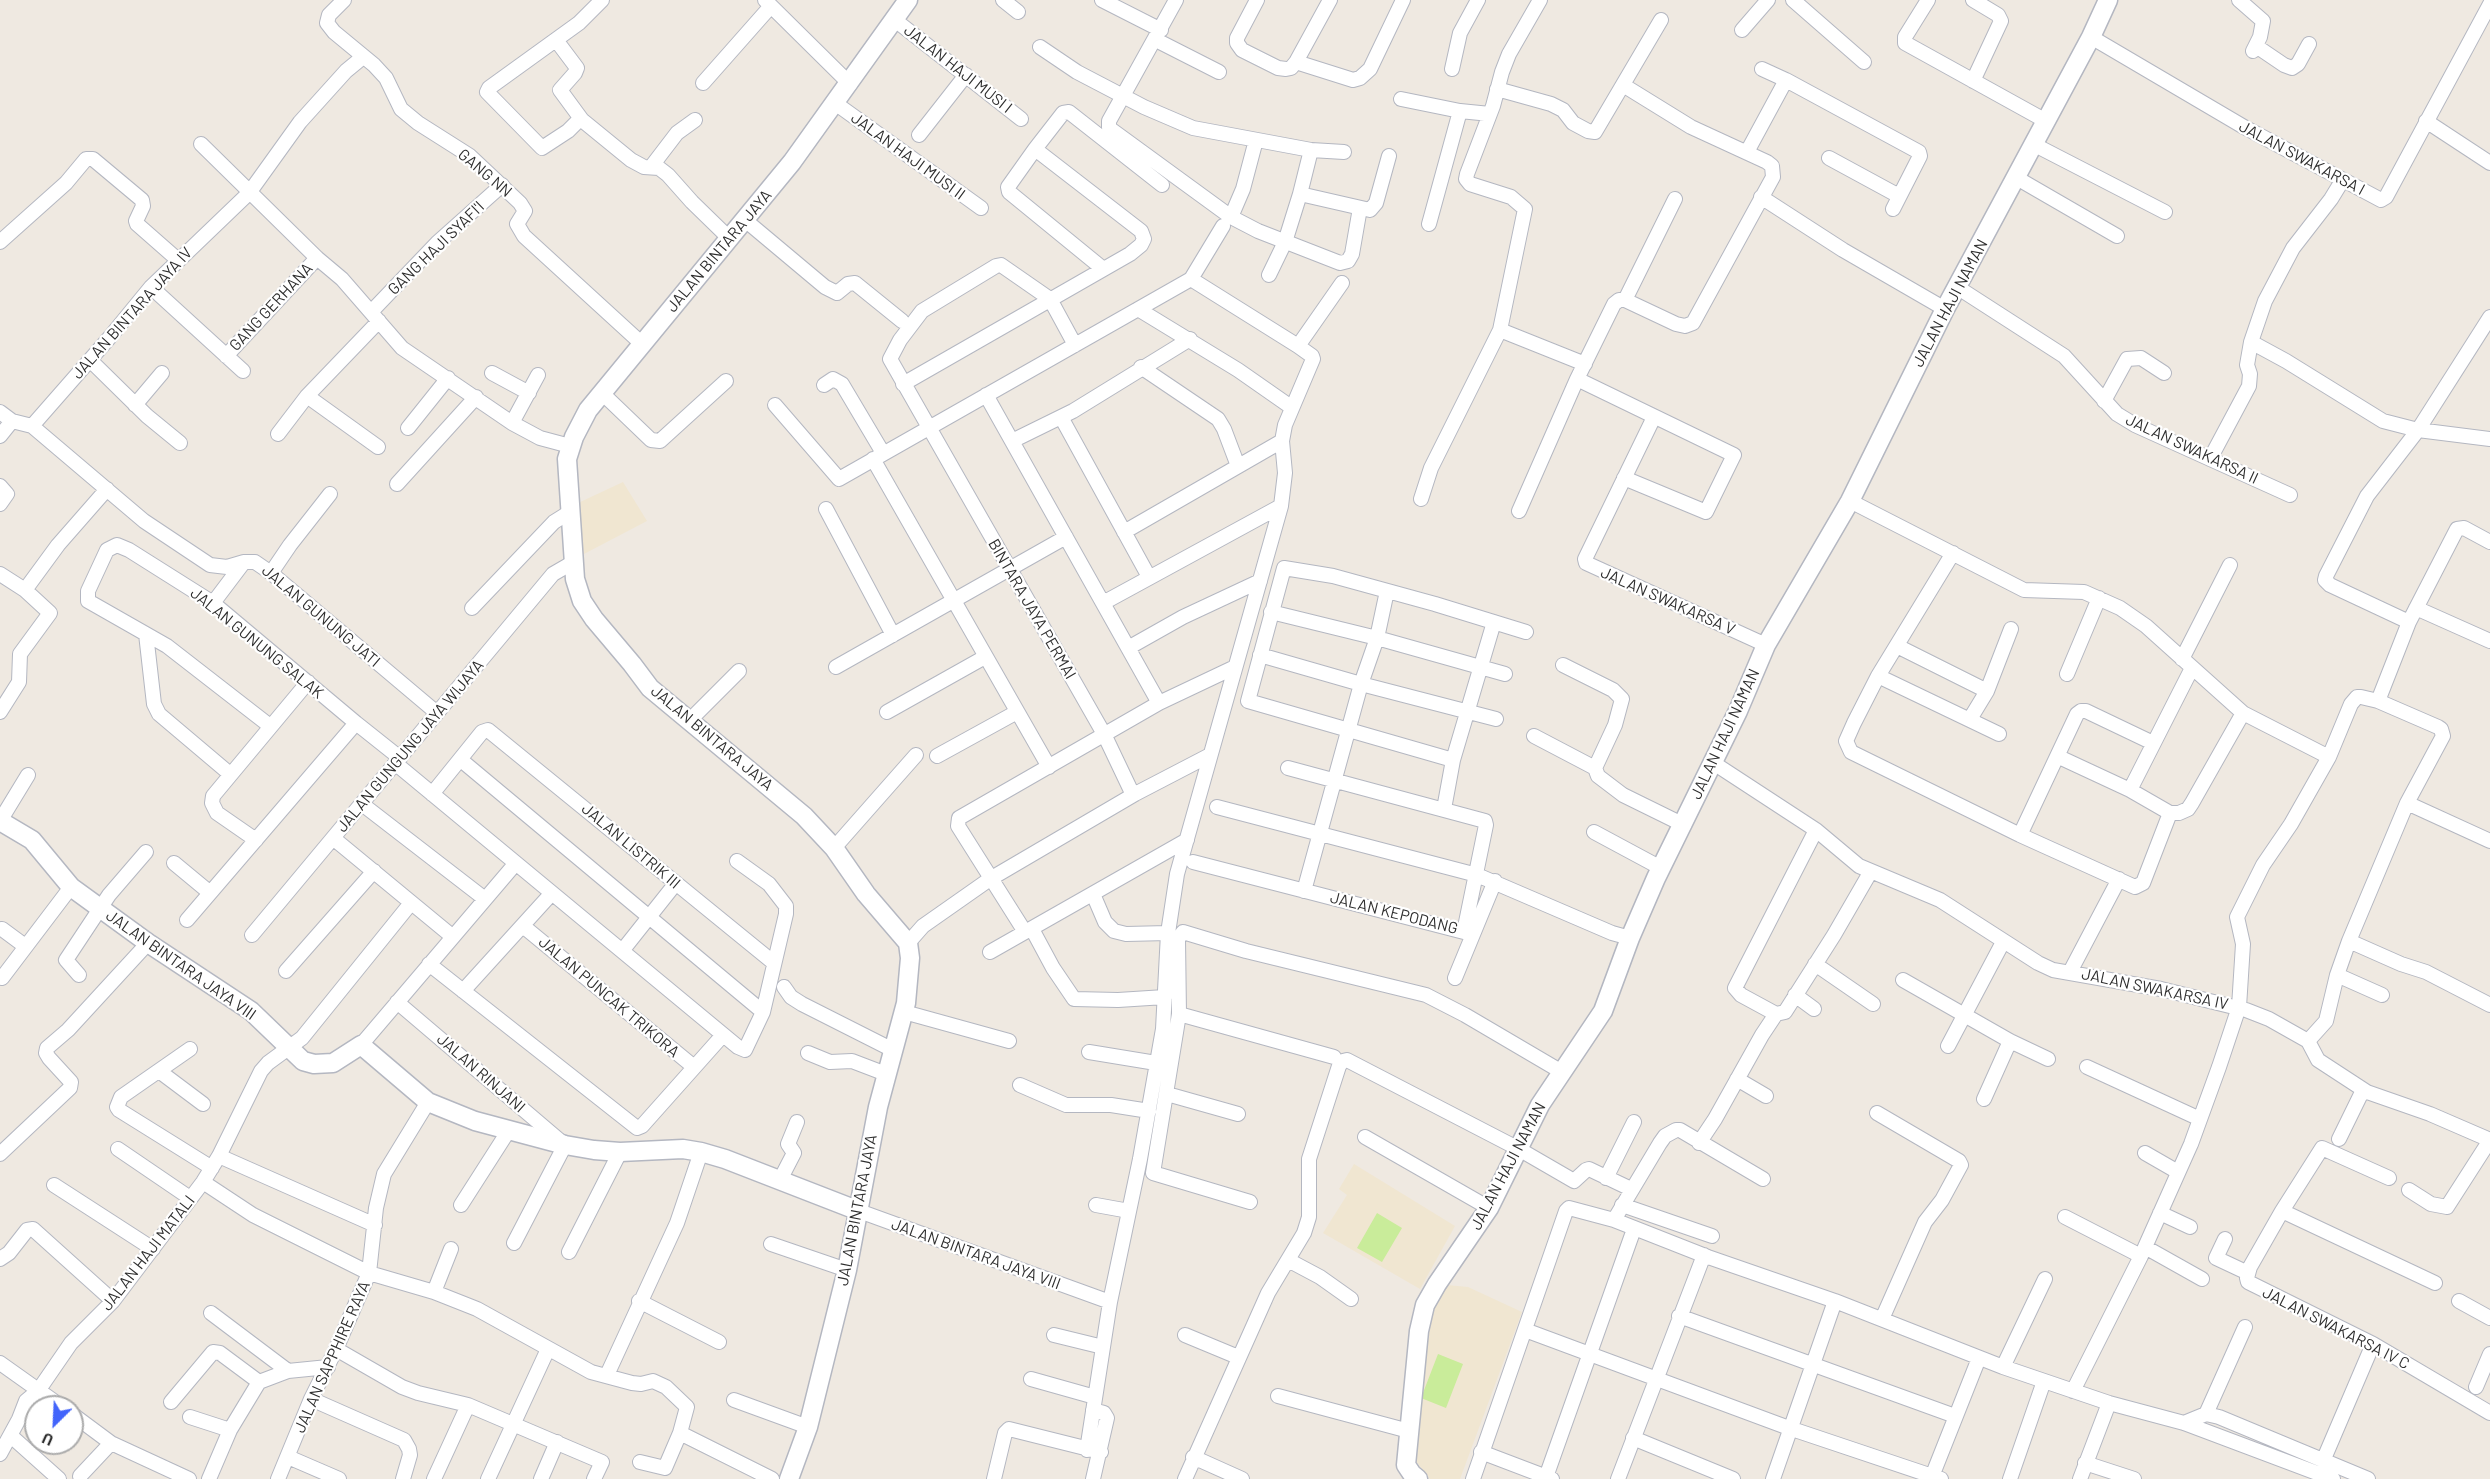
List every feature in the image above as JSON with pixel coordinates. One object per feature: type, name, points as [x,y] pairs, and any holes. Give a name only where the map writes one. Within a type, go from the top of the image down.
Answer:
[{"type":"street","name":"GANG NN","points":[[343,0],[329,15],[327,23],[334,32],[386,78],[402,108],[418,123],[470,156],[524,207],[525,211],[517,224],[524,236],[641,343]]},
{"type":"street","points":[[582,120],[542,148],[487,92],[489,88],[579,23],[602,0]]},
{"type":"street","name":"JALAN BINTARA JAYA","points":[[789,1479],[808,1427],[847,1270],[871,1140],[886,1074],[904,1012],[910,958],[908,943],[866,894],[834,848],[804,816],[650,688],[594,619],[582,601],[575,579],[561,514],[567,459],[581,422],[641,343],[792,162],[908,0]]},
{"type":"street","points":[[1003,0],[1018,12]]},
{"type":"street","points":[[1102,0],[1219,72]]},
{"type":"street","points":[[1176,0],[1159,35],[1109,121],[1109,128],[1112,132],[1227,221],[1327,260],[1340,263],[1348,261],[1352,254],[1360,208]]},
{"type":"street","points":[[1257,0],[1237,38],[1239,47],[1278,68],[1291,69],[1330,0]]},
{"type":"street","points":[[1296,62],[1353,80],[1360,78],[1370,69],[1403,0]]},
{"type":"street","points":[[1452,69],[1460,33],[1478,0]]},
{"type":"street","points":[[1421,499],[1431,468],[1500,330],[1525,209],[1511,197],[1474,187],[1466,179],[1509,54],[1540,0]]},
{"type":"street","points":[[1742,30],[1768,0]]},
{"type":"street","points":[[1793,0],[1864,62]]},
{"type":"street","points":[[1928,0],[1905,37],[1905,43],[2046,121]]},
{"type":"street","points":[[1972,0],[1998,15],[2001,21],[1973,81]]},
{"type":"street","name":"JALAN HAJI NAMAN","points":[[1418,1479],[1406,1465],[1419,1331],[1425,1305],[1489,1208],[1540,1105],[1603,1011],[1630,938],[1661,868],[1738,711],[1766,645],[1850,501],[1945,309],[2091,38],[2108,0]]},
{"type":"street","points":[[2239,0],[2263,21],[2264,26],[2255,48],[2292,68],[2298,64],[2309,44]]},
{"type":"street","points":[[703,83],[768,3],[850,84]]},
{"type":"street","name":"JALAN SWAKARSA I","points":[[2091,38],[2224,116],[2342,181],[2384,199],[2490,4]]},
{"type":"street","name":"JALAN HAJI MUSI I","points":[[894,20],[1021,119]]},
{"type":"street","points":[[1497,89],[1551,104],[1563,110],[1573,123],[1593,133],[1597,131],[1661,21]]},
{"type":"street","points":[[556,40],[577,68],[560,90],[582,120],[631,160],[644,167],[659,168],[668,175],[692,202],[730,238]]},
{"type":"street","points":[[1041,48],[1077,72],[1170,120],[1193,128],[1311,150],[1344,152]]},
{"type":"street","name":"JALAN BINTARA JAYA IV","points":[[32,426],[151,287],[249,193],[300,122],[346,71],[363,57]]},
{"type":"street","points":[[1762,69],[1919,152],[1920,156],[1896,202],[1829,158]]},
{"type":"street","points":[[919,135],[966,75]]},
{"type":"street","points":[[1747,152],[1786,80]]},
{"type":"street","points":[[1519,511],[1577,379],[1614,304],[1618,300],[1625,300],[1676,324],[1684,326],[1694,323],[1774,171],[1772,166],[1691,127],[1623,85]]},
{"type":"street","points":[[1401,99],[1461,111],[1490,114]]},
{"type":"street","name":"JALAN HAJI MUSI II","points":[[835,103],[981,208]]},
{"type":"street","points":[[1429,224],[1461,111]]},
{"type":"street","points":[[1102,268],[1009,192],[1008,187],[1035,149],[1063,113],[1069,112],[1162,185]]},
{"type":"street","points":[[651,167],[677,133],[695,120]]},
{"type":"street","points":[[2426,121],[2490,163]]},
{"type":"street","points":[[775,405],[839,478],[1191,279],[1227,221],[1243,189],[1256,140]]},
{"type":"street","points":[[201,144],[316,258],[342,279],[402,348],[513,423],[540,438],[570,446]]},
{"type":"street","points":[[2033,144],[2165,212]]},
{"type":"street","points":[[903,384],[1130,254],[1141,245],[1144,239],[1141,231],[1035,149]]},
{"type":"street","points":[[1269,275],[1285,242],[1311,150]]},
{"type":"street","points":[[1300,194],[1373,209],[1389,156]]},
{"type":"street","points":[[0,242],[66,183],[86,159],[93,159],[142,200],[143,206],[136,221],[137,225],[178,260]]},
{"type":"street","points":[[2015,177],[2117,236]]},
{"type":"street","points":[[2210,459],[2249,386],[2247,365],[2251,342],[2265,301],[2285,262],[2342,181]]},
{"type":"street","name":"GANG HAJI SYAFI'I","points":[[278,434],[307,396],[437,243],[502,185]]},
{"type":"street","points":[[1761,197],[1843,250],[1945,309]]},
{"type":"street","points":[[1625,300],[1676,199]]},
{"type":"street","points":[[745,220],[825,287],[837,293],[848,284],[855,283],[902,321]]},
{"type":"street","name":"GANG GERHANA","points":[[226,356],[316,258]]},
{"type":"street","name":"BINTARA JAYA PERMAI","points":[[1050,299],[1014,272],[1001,265],[996,266],[922,311],[896,346],[890,359],[1104,734],[1134,795]]},
{"type":"street","points":[[1093,1479],[1094,1403],[1110,1302],[1149,1111],[1163,1029],[1168,933],[1177,874],[1281,506],[1285,473],[1282,441],[1291,407],[1313,359],[1298,346],[1191,279]]},
{"type":"street","points":[[1298,346],[1342,283]]},
{"type":"street","points":[[151,287],[243,371]]},
{"type":"street","name":"JALAN SWAKARSA II","points":[[1957,287],[2064,356],[2117,414],[2134,425],[2290,495]]},
{"type":"street","points":[[1050,299],[1075,345]]},
{"type":"street","points":[[1138,309],[1190,339],[1291,407]]},
{"type":"street","points":[[2409,622],[2330,585],[2325,580],[2367,496],[2418,430],[2490,317]]},
{"type":"street","points":[[1500,330],[1585,364]]},
{"type":"street","points":[[1012,441],[1061,417],[1190,339]]},
{"type":"street","points":[[2251,342],[2293,365],[2371,415],[2398,426],[2490,439]]},
{"type":"street","points":[[2104,401],[2127,358],[2141,358],[2164,373]]},
{"type":"street","points":[[90,360],[135,405],[180,443]]},
{"type":"street","points":[[1141,367],[1218,420],[1224,429],[1238,466]]},
{"type":"street","points":[[135,405],[162,373]]},
{"type":"street","points":[[492,373],[529,393]]},
{"type":"street","points":[[513,423],[538,375]]},
{"type":"street","points":[[408,428],[448,378]]},
{"type":"street","points":[[825,385],[833,379],[842,384],[953,601],[1048,768]]},
{"type":"street","points":[[1577,379],[1734,455],[1709,510],[1705,512],[1624,478]]},
{"type":"street","points":[[602,393],[651,440],[660,441],[726,381]]},
{"type":"street","points":[[986,395],[1159,703]]},
{"type":"street","points":[[307,396],[378,447]]},
{"type":"street","points":[[397,484],[476,397]]},
{"type":"street","points":[[0,412],[12,421],[32,426]]},
{"type":"street","points":[[1061,417],[1149,577]]},
{"type":"street","name":"JALAN SWAKARSA V","points":[[1654,417],[1585,559],[1586,563],[1766,645]]},
{"type":"street","points":[[0,436],[12,421]]},
{"type":"street","name":"JALAN GUNUNG JATI","points":[[32,426],[144,521],[210,565],[228,567],[244,562],[255,562],[271,573],[437,713]]},
{"type":"street","points":[[1124,532],[1282,441]]},
{"type":"street","points":[[0,486],[7,494],[0,504]]},
{"type":"street","points":[[25,590],[58,545],[107,489]]},
{"type":"street","points":[[271,573],[330,494]]},
{"type":"street","points":[[1850,501],[2024,590],[2084,592],[2134,616],[2243,713],[2329,757]]},
{"type":"street","points":[[1103,603],[1281,506]]},
{"type":"street","points":[[826,509],[893,635]]},
{"type":"street","points":[[503,563],[561,514]]},
{"type":"street","points":[[472,608],[561,514]]},
{"type":"street","points":[[2378,701],[2409,622],[2457,529],[2464,528],[2490,542]]},
{"type":"street","points":[[836,667],[1066,537]]},
{"type":"street","name":"JALAN GUNUNG SALAK","points":[[146,634],[88,601],[88,591],[107,550],[117,545],[129,550],[213,603],[356,723],[432,794],[723,1035],[745,1050],[751,1042],[762,1012]]},
{"type":"street","points":[[1953,553],[1878,676],[1846,741],[1851,752],[2020,835],[2135,887],[2141,885],[2170,813]]},
{"type":"street","points":[[213,603],[244,562]]},
{"type":"street","name":"JALAN GUNGUNG JAYA WIJAYA","points":[[252,935],[553,574],[572,563]]},
{"type":"street","points":[[2130,790],[2153,743],[2230,565]]},
{"type":"street","points":[[1453,760],[1249,702],[1247,698],[1286,567],[1387,591],[1526,632]]},
{"type":"street","points":[[0,574],[25,590],[50,613],[22,650],[19,657],[19,682],[0,712]]},
{"type":"street","points":[[1128,648],[1183,617],[1260,581]]},
{"type":"street","points":[[1193,862],[1304,891],[1361,684],[1377,638],[1387,591]]},
{"type":"street","points":[[2067,674],[2099,598]]},
{"type":"street","points":[[2416,608],[2490,641]]},
{"type":"street","points":[[1271,612],[1377,638],[1505,674]]},
{"type":"street","points":[[1444,809],[1453,760],[1494,622]]},
{"type":"street","points":[[1970,719],[1987,691],[2012,630]]},
{"type":"street","points":[[146,634],[167,646],[270,726]]},
{"type":"street","points":[[146,634],[154,704],[159,714],[230,774]]},
{"type":"street","points":[[1897,646],[1987,691]]},
{"type":"street","points":[[1260,655],[1496,719]]},
{"type":"street","points":[[887,712],[985,657]]},
{"type":"street","points":[[1563,664],[1613,690],[1622,699],[1615,725],[1595,768]]},
{"type":"street","points":[[1165,997],[1118,1000],[1074,999],[1028,930],[990,879],[958,826],[959,818],[1159,703],[1235,667]]},
{"type":"street","points":[[690,720],[739,671]]},
{"type":"street","points":[[1878,676],[1999,734]]},
{"type":"street","points":[[256,840],[217,813],[212,803],[213,796],[308,682]]},
{"type":"street","points":[[2308,1041],[2326,1022],[2337,975],[2349,941],[2407,803],[2443,733],[2438,727],[2378,701],[2361,697],[2354,700],[2329,757],[2288,830],[2263,865],[2237,917],[2243,944],[2239,1007],[2269,1019],[2308,1041],[2318,1060],[2363,1090],[2430,1114],[2490,1140],[2447,1206],[2431,1204],[2409,1190]]},
{"type":"street","points":[[2020,835],[2077,714],[2081,711],[2153,743]]},
{"type":"street","points":[[938,756],[1017,712]]},
{"type":"street","points":[[2058,756],[2130,790],[2170,813],[2184,812],[2192,803],[2243,713]]},
{"type":"street","points":[[187,920],[356,723]]},
{"type":"street","name":"JALAN LISTRIK III","points":[[461,760],[482,732],[488,730],[774,963]]},
{"type":"street","points":[[1534,736],[1595,768],[1598,776],[1623,795],[1684,825]]},
{"type":"street","points":[[834,848],[916,755]]},
{"type":"street","points":[[908,943],[922,926],[990,879],[1134,795],[1210,755]]},
{"type":"street","points":[[432,794],[461,760],[762,1012],[786,906],[769,884],[736,861]]},
{"type":"street","name":"JALAN SWAKARSA IV","points":[[1712,762],[1816,830],[1859,866],[1940,900],[2003,942],[2053,970],[2171,991],[2239,1007],[2200,1119],[2178,1172],[2143,1252],[2073,1391]]},
{"type":"street","points":[[1288,768],[1444,809],[1486,823],[1477,875]]},
{"type":"street","points":[[0,821],[28,775]]},
{"type":"street","points":[[2407,803],[2490,841]]},
{"type":"street","points":[[362,804],[485,899]]},
{"type":"street","points":[[1217,807],[1320,836],[1477,875],[1612,933],[1630,938]]},
{"type":"street","name":"JALAN BINTARA JAYA VIII","points":[[0,821],[33,840],[71,887],[148,943],[251,1011],[303,1061],[327,1064],[361,1045],[428,1102],[460,1116],[565,1145],[620,1152],[682,1149],[701,1152],[1110,1302]]},
{"type":"street","points":[[1816,830],[1735,988],[1741,995],[1776,1014],[1785,1012],[1871,871]]},
{"type":"street","points":[[1594,832],[1661,868]]},
{"type":"street","points":[[333,838],[453,937]]},
{"type":"street","points":[[990,952],[1187,840]]},
{"type":"street","points":[[79,975],[66,960],[109,895],[146,852]]},
{"type":"street","points":[[174,863],[209,892]]},
{"type":"street","points":[[361,1045],[516,863]]},
{"type":"street","points":[[286,971],[374,872]]},
{"type":"street","name":"JALAN KEPODANG","points":[[1304,891],[1461,933],[1465,930],[1477,875]]},
{"type":"street","points":[[2070,972],[2118,879]]},
{"type":"street","points":[[1455,978],[1495,882]]},
{"type":"street","points":[[622,951],[676,883]]},
{"type":"street","points":[[2,978],[71,887]]},
{"type":"street","points":[[463,992],[552,893]]},
{"type":"street","points":[[1093,894],[1105,922],[1114,931],[1126,934],[1168,933]]},
{"type":"street","name":"JALAN HAJI MATALI","points":[[0,1454],[11,1436],[26,1401],[38,1391],[71,1343],[113,1301],[203,1182],[261,1071],[268,1063],[302,1038],[411,903]]},
{"type":"street","name":"JALAN PUNCAK TRIKORA","points":[[523,926],[694,1067]]},
{"type":"street","points":[[2,929],[25,946]]},
{"type":"street","points":[[1250,1202],[1153,1173],[1179,1014],[1178,939],[1183,932],[1246,951],[1426,995],[1465,1015],[1562,1072]]},
{"type":"street","points":[[2349,941],[2400,964],[2426,972],[2490,1004]]},
{"type":"street","points":[[1948,1046],[2003,942]]},
{"type":"street","points":[[0,1154],[70,1088],[71,1082],[46,1053],[51,1042],[68,1030],[148,943]]},
{"type":"street","points":[[429,964],[634,1127],[640,1128]]},
{"type":"street","points":[[1815,964],[1873,1004]]},
{"type":"street","points":[[2337,975],[2382,995]]},
{"type":"street","points":[[1903,980],[2010,1041],[2048,1059]]},
{"type":"street","points":[[784,987],[791,997],[802,1004],[893,1050]]},
{"type":"street","points":[[1795,995],[1814,1009]]},
{"type":"street","name":"JALAN RINJANI","points":[[397,1002],[565,1145]]},
{"type":"street","points":[[904,1012],[1009,1041]]},
{"type":"street","points":[[1179,1014],[1334,1056]]},
{"type":"street","points":[[1700,1143],[1776,1014]]},
{"type":"street","points":[[643,1150],[640,1128],[723,1035]]},
{"type":"street","points":[[1984,1099],[2010,1041]]},
{"type":"street","points":[[190,1049],[121,1096],[118,1103],[119,1110],[215,1162],[375,1226]]},
{"type":"street","points":[[1089,1052],[1156,1063]]},
{"type":"street","points":[[808,1053],[830,1062],[852,1061],[886,1074]]},
{"type":"street","points":[[1185,1479],[1268,1293],[1304,1233],[1309,1218],[1310,1159],[1339,1066],[1343,1061],[1347,1060],[1517,1148],[1574,1181],[1589,1169],[1631,1189]]},
{"type":"street","points":[[2087,1067],[2200,1119]]},
{"type":"street","points":[[159,1071],[203,1104]]},
{"type":"street","points":[[1737,1079],[1766,1096]]},
{"type":"street","points":[[1020,1085],[1066,1105],[1111,1105],[1149,1111]]},
{"type":"street","points":[[2339,1139],[2363,1090]]},
{"type":"street","points":[[1167,1094],[1238,1114]]},
{"type":"street","name":"JALAN SAPPHIRE RAYA","points":[[278,1479],[311,1399],[328,1367],[369,1273],[376,1208],[384,1174],[428,1102]]},
{"type":"street","points":[[1877,1113],[1959,1161],[1961,1165],[1942,1200],[1925,1222],[1882,1319]]},
{"type":"street","points":[[780,1180],[794,1153],[789,1143],[797,1122]]},
{"type":"street","points":[[1606,1178],[1634,1122]]},
{"type":"street","points":[[460,1205],[509,1130]]},
{"type":"street","points":[[1614,1220],[1660,1143],[1671,1132],[1680,1130],[1763,1179]]},
{"type":"street","points":[[1365,1137],[1489,1208]]},
{"type":"street","points":[[514,1243],[565,1145]]},
{"type":"street","points":[[118,1149],[190,1198]]},
{"type":"street","points":[[2247,1275],[2282,1211],[2322,1149],[2389,1178]]},
{"type":"street","points":[[569,1252],[620,1152]]},
{"type":"street","points":[[607,1376],[639,1301],[677,1223],[701,1152]]},
{"type":"street","points":[[2145,1153],[2178,1172]]},
{"type":"street","points":[[203,1182],[253,1215],[369,1273],[434,1292],[496,1319],[585,1370],[632,1383],[641,1384],[653,1381],[666,1387],[687,1407],[680,1433],[665,1468],[640,1462]]},
{"type":"street","points":[[54,1185],[153,1249]]},
{"type":"street","points":[[1622,1204],[1712,1236]]},
{"type":"street","points":[[1096,1205],[1129,1211]]},
{"type":"street","points":[[1473,1479],[1566,1211],[1573,1208],[1614,1220],[1704,1255],[1835,1301],[2003,1367],[2109,1403],[2184,1423],[2333,1479]]},
{"type":"street","points":[[2282,1211],[2435,1283]]},
{"type":"street","points":[[2160,1213],[2190,1227]]},
{"type":"street","points":[[2065,1217],[2202,1279]]},
{"type":"street","points":[[0,1260],[9,1253],[27,1230],[33,1229],[113,1301]]},
{"type":"street","points":[[1482,1452],[1549,1478],[1634,1229]]},
{"type":"street","name":"JALAN SWAKARSA IV C","points":[[2225,1239],[2216,1258],[2247,1275],[2253,1286],[2373,1344],[2490,1413]]},
{"type":"street","points":[[771,1244],[847,1270]]},
{"type":"street","points":[[434,1292],[451,1249]]},
{"type":"street","points":[[1618,1479],[1704,1255]]},
{"type":"street","points":[[1288,1260],[1320,1277],[1351,1299]]},
{"type":"street","points":[[2003,1367],[2045,1279]]},
{"type":"street","points":[[639,1301],[719,1342]]},
{"type":"street","points":[[1773,1479],[1835,1301]]},
{"type":"street","points":[[2459,1301],[2490,1318]]},
{"type":"street","points":[[211,1313],[288,1371]]},
{"type":"street","points":[[1680,1316],[1955,1416]]},
{"type":"street","points":[[2206,1414],[2244,1327]]},
{"type":"street","points":[[1525,1330],[1790,1428],[1935,1478],[1955,1416],[1979,1358]]},
{"type":"street","points":[[1054,1335],[1102,1347]]},
{"type":"street","points":[[1185,1335],[1238,1356]]},
{"type":"street","points":[[2323,1461],[2373,1344]]},
{"type":"street","points":[[336,1349],[402,1387],[468,1405],[602,1462],[594,1479]]},
{"type":"street","points":[[488,1479],[548,1349]]},
{"type":"street","points":[[171,1402],[213,1352],[220,1353],[259,1382]]},
{"type":"street","points":[[2476,1387],[2490,1354]]},
{"type":"street","points":[[0,1363],[44,1395]]},
{"type":"street","points":[[208,1479],[230,1430],[259,1382],[288,1371],[328,1367]]},
{"type":"street","points":[[1031,1379],[1094,1403]]},
{"type":"street","points":[[2010,1479],[2044,1381]]},
{"type":"street","points":[[1278,1396],[1409,1431]]},
{"type":"street","points":[[311,1399],[404,1440],[410,1455],[404,1479]]},
{"type":"street","points":[[734,1400],[808,1427]]},
{"type":"street","points":[[2080,1479],[2109,1403]]},
{"type":"street","points":[[434,1479],[468,1405]]},
{"type":"street","points":[[2184,1423],[2206,1414],[2219,1417],[2368,1479]]},
{"type":"street","points":[[190,1418],[230,1430]]},
{"type":"street","points":[[84,1423],[111,1443],[189,1479]]},
{"type":"street","points":[[994,1479],[1005,1433],[1008,1430],[1094,1451]]},
{"type":"street","points":[[680,1433],[772,1479]]},
{"type":"street","points":[[11,1436],[59,1479]]},
{"type":"street","points":[[1633,1438],[1733,1479]]},
{"type":"street","points":[[541,1479],[557,1442]]},
{"type":"street","points":[[80,1476],[111,1443]]},
{"type":"street","points":[[288,1457],[339,1479]]},
{"type":"street","points":[[1193,1457],[1242,1479]]},
{"type":"street","points":[[2085,1463],[2134,1479]]},
{"type":"shaded area","points":[[623,482],[647,521],[582,555],[578,503]]},
{"type":"shaded area","points":[[1354,1164],[1455,1226],[1420,1289],[1323,1233],[1347,1195],[1339,1189]]},
{"type":"shaded area","points":[[1436,1284],[1468,1287],[1522,1312],[1460,1479],[1430,1479],[1411,1455],[1431,1301]]},
{"type":"green space","points":[[1377,1213],[1402,1228],[1382,1262],[1357,1248]]},
{"type":"green space","points":[[1438,1354],[1463,1364],[1446,1408],[1421,1398]]}]
